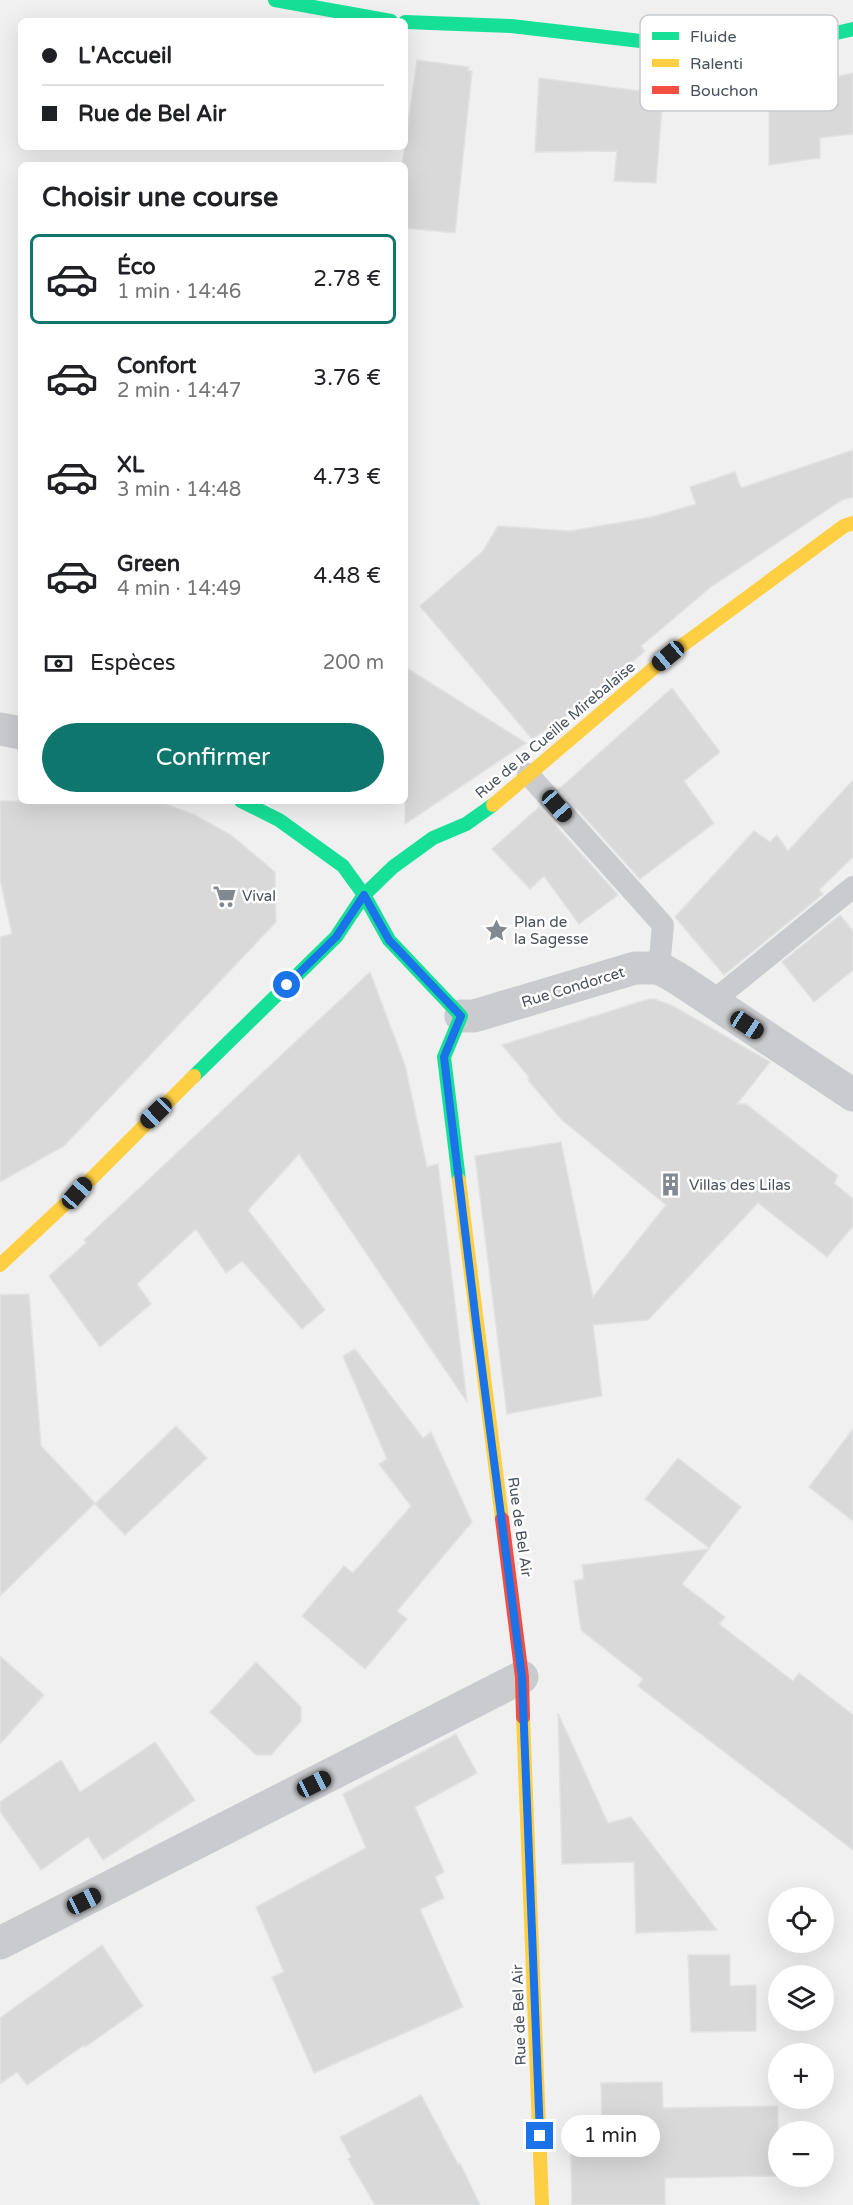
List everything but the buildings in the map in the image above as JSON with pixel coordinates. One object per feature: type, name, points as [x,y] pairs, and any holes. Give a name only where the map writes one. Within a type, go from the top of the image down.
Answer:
[{"type":"street","points":[[275,0],[374,18]]},
{"type":"street","points":[[408,22],[511,26],[640,41]]},
{"type":"street","points":[[838,33],[853,29]]},
{"type":"street","name":"Rue de la Cueille Mirebalaise","points":[[6,1252],[77,1193],[336,937],[364,895],[393,867],[434,838],[466,824],[487,810],[668,656],[844,526],[853,523]]},
{"type":"street","points":[[0,729],[18,732]]},
{"type":"street","points":[[247,804],[279,820],[342,866],[364,895],[389,940],[461,1016]]},
{"type":"street","name":"Rue Condorcet","points":[[461,1016],[474,1016],[635,968],[659,968]]},
{"type":"street","points":[[659,968],[853,1095]]},
{"type":"street","name":"Rue de Bel Air","points":[[461,1016],[444,1057],[522,1677],[542,2205]]},
{"type":"street","points":[[0,1943],[522,1677]]},
{"type":"lane","points":[[528,774],[663,925],[659,968]]},
{"type":"lane","points":[[712,1002],[853,887]]},
{"type":"traffic: fast","points":[[275,0],[374,18]]},
{"type":"traffic: fast","points":[[408,22],[511,26],[640,41]]},
{"type":"traffic: fast","points":[[838,33],[853,29]]},
{"type":"traffic: fast","points":[[247,804],[279,820],[343,866],[364,895],[389,940],[461,1016],[444,1057],[459,1180]]},
{"type":"traffic: fast","points":[[194,1076],[336,937],[364,895],[393,867],[433,838],[466,824],[493,805]]},
{"type":"traffic: slow","points":[[493,805],[668,656],[844,526],[853,523]]},
{"type":"traffic: slow","points":[[0,1265],[77,1193],[194,1076]]},
{"type":"traffic: slow","points":[[459,1180],[502,1519]]},
{"type":"traffic: slow","points":[[523,1717],[542,2205]]},
{"type":"traffic: jam","points":[[502,1519],[522,1677],[523,1717]]},
{"type":"place","name":"Vival","points":[[224,896]]},
{"type":"place","name":"Plan de la Sagesse","points":[[496,931]]},
{"type":"place","name":"Villas des Lilas","points":[[671,1185]]},
{"type":"route","points":[[287,985],[336,937],[364,895],[389,940],[461,1016],[444,1057],[522,1669],[540,2136]]}]
